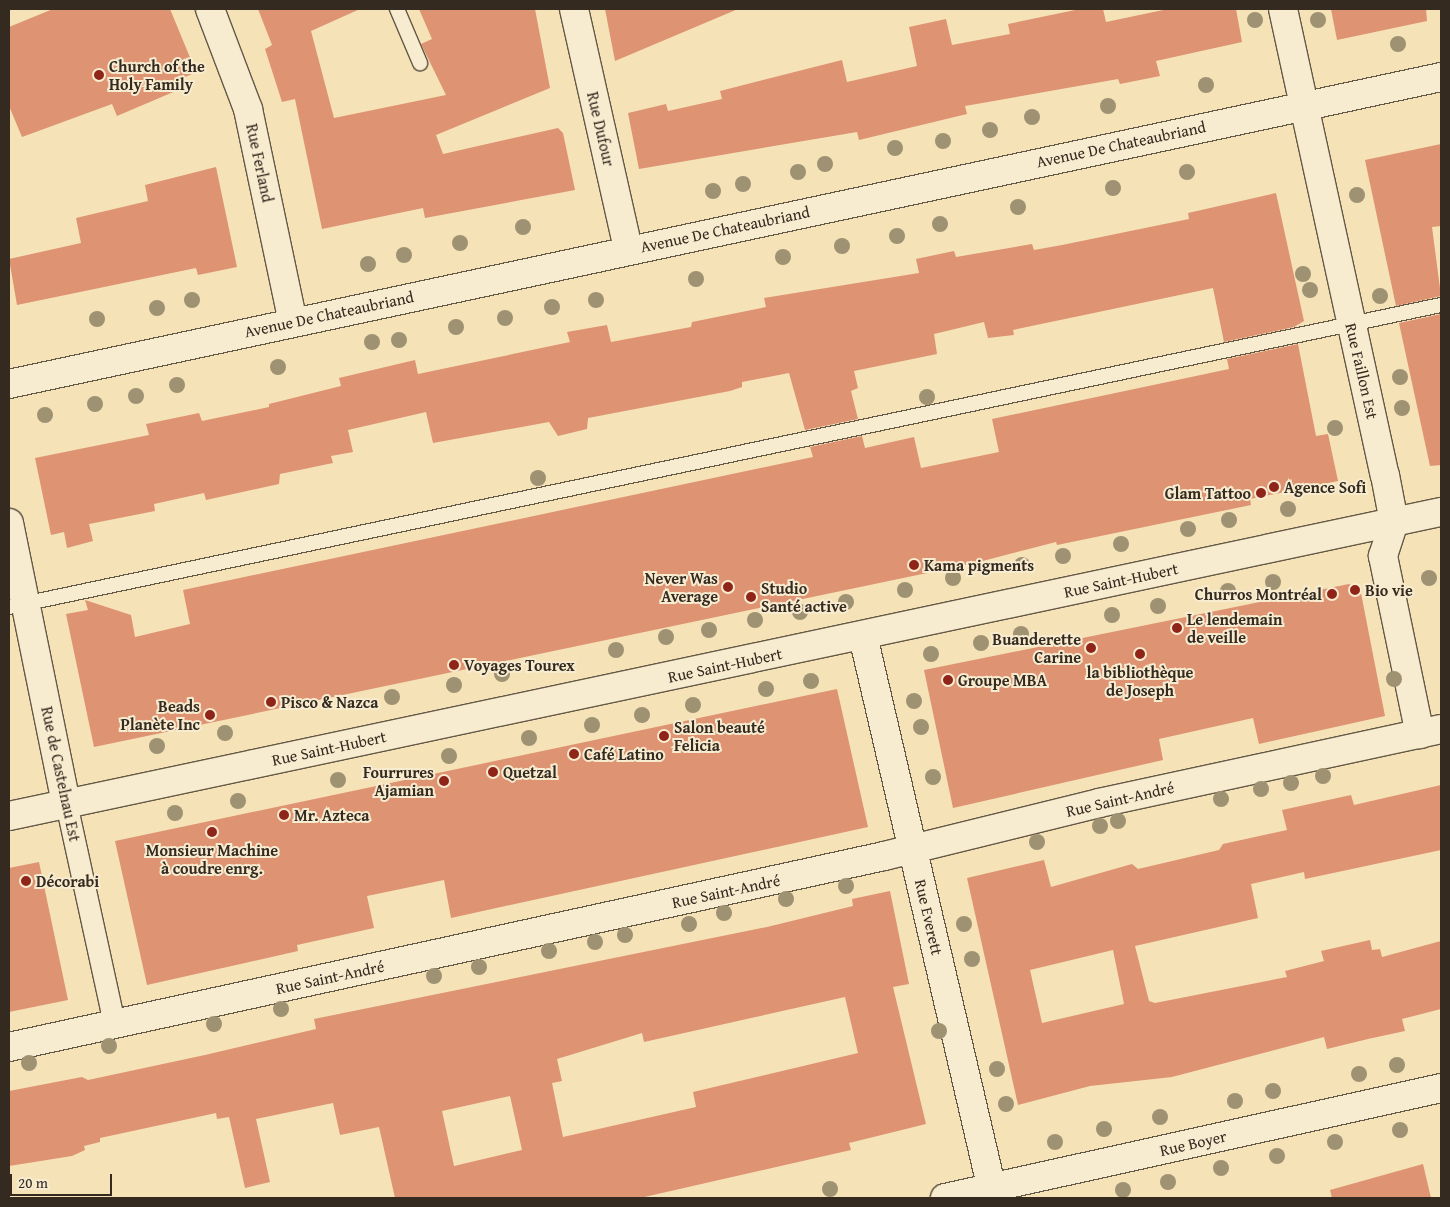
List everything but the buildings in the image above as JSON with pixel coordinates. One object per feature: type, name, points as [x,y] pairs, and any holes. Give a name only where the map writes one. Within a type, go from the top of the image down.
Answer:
[{"type":"street","name":"Rue Ferland","points":[[210,9],[248,109],[293,322]]},
{"type":"street","name":"Rue Dufour","points":[[574,9],[628,249]]},
{"type":"street","name":"Rue Faillon Est","points":[[1283,9],[1306,104],[1394,522],[1383,556],[1430,732]]},
{"type":"street","name":"Avenue De Chateaubriand","points":[[9,384],[628,249],[1441,76]]},
{"type":"street","name":"Rue Saint-Hubert","points":[[9,816],[1441,512]]},
{"type":"street","name":"Rue de Castelnau Est","points":[[9,524],[17,605],[66,803],[114,1024]]},
{"type":"street","name":"Rue Everett","points":[[862,636],[914,849],[993,1193]]},
{"type":"street","name":"Rue Saint-André","points":[[9,1047],[914,849],[1099,803],[1430,732]]},
{"type":"street","name":"Rue Boyer","points":[[945,1198],[993,1193],[1441,1088]]},
{"type":"lane","points":[[397,9],[420,63]]},
{"type":"lane","points":[[17,605],[1441,305]]},
{"type":"place","name":"Church of the Holy Family","points":[[99,75]]},
{"type":"place","name":"Agence Sofi","points":[[1274,487]]},
{"type":"place","name":"Glam Tattoo","points":[[1261,493]]},
{"type":"place","name":"Kama pigments","points":[[914,565]]},
{"type":"place","name":"Never Was Average","points":[[728,587]]},
{"type":"place","name":"Bio vie","points":[[1355,590]]},
{"type":"place","name":"Churros Montréal","points":[[1332,594]]},
{"type":"place","name":"Studio Santé active","points":[[751,597]]},
{"type":"place","name":"Le lendemain de veille","points":[[1177,628]]},
{"type":"place","name":"Buanderette Carine","points":[[1091,648]]},
{"type":"place","name":"la bibliothèque de Joseph","points":[[1140,654]]},
{"type":"place","name":"Voyages Tourex","points":[[454,665]]},
{"type":"place","name":"Groupe MBA","points":[[948,680]]},
{"type":"place","name":"Pisco & Nazca","points":[[271,702]]},
{"type":"place","name":"Beads Planète Inc","points":[[210,715]]},
{"type":"place","name":"Salon beauté Felicia","points":[[664,736]]},
{"type":"place","name":"Café Latino","points":[[574,754]]},
{"type":"place","name":"Quetzal","points":[[493,772]]},
{"type":"place","name":"Fourrures Ajamian","points":[[444,781]]},
{"type":"place","name":"Mr. Azteca","points":[[284,815]]},
{"type":"place","name":"Monsieur Machine à coudre enrg.","points":[[212,832]]},
{"type":"place","name":"Décorabi","points":[[26,881]]}]
